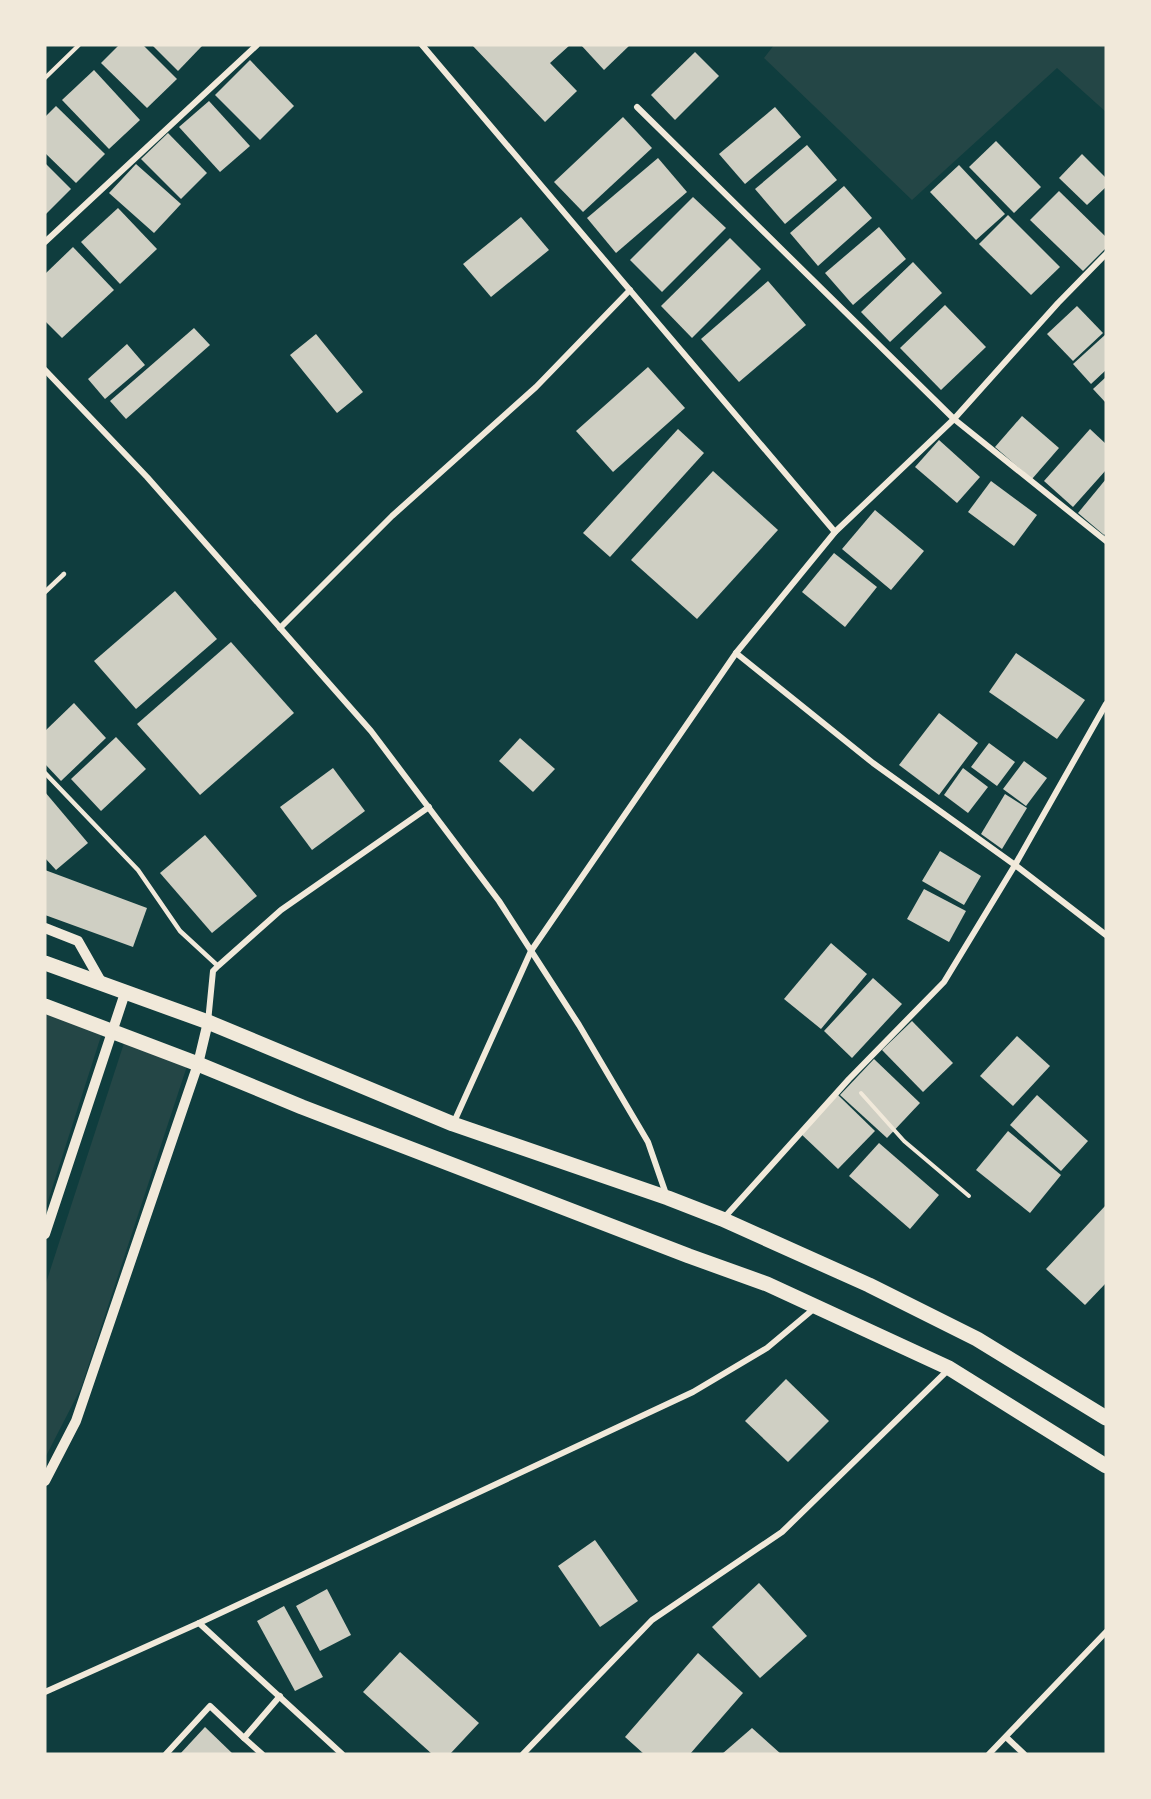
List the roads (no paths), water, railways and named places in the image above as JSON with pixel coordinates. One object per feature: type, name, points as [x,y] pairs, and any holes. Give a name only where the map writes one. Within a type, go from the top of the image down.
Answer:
[{"type":"main road","points":[[45,963],[208,1022],[453,1124],[668,1198],[722,1220],[869,1285],[977,1339],[1106,1418]]},
{"type":"main road","points":[[45,1006],[766,1284],[949,1368],[1106,1466]]},
{"type":"street","points":[[45,242],[257,45]]},
{"type":"street","points":[[422,45],[836,532]]},
{"type":"street","points":[[637,107],[954,419],[1106,541]]},
{"type":"street","points":[[453,1124],[531,951],[736,653],[836,532],[954,419],[1058,303],[1106,254]]},
{"type":"street","points":[[280,628],[392,516],[536,387],[630,290]]},
{"type":"street","points":[[45,370],[147,477],[371,730],[429,807],[499,901],[579,1025],[648,1142],[668,1198]]},
{"type":"street","points":[[736,653],[873,764],[1015,865],[1106,935]]},
{"type":"street","points":[[722,1220],[849,1079],[944,982],[1015,865],[1106,704]]},
{"type":"street","points":[[45,1481],[76,1421],[198,1064],[208,1022],[213,971],[281,910],[429,807]]},
{"type":"street","points":[[45,928],[78,941],[103,985]]},
{"type":"street","points":[[45,1234],[125,993]]},
{"type":"street","points":[[45,1692],[199,1623],[693,1392],[767,1348],[816,1306]]},
{"type":"street","points":[[523,1754],[652,1620],[782,1532],[949,1368]]},
{"type":"street","points":[[199,1623],[342,1754]]},
{"type":"street","points":[[989,1754],[1106,1632]]},
{"type":"street","points":[[244,1738],[280,1696]]},
{"type":"street","points":[[166,1754],[210,1706],[262,1754]]},
{"type":"street","points":[[1006,1737],[1024,1754]]},
{"type":"lane","points":[[45,592],[64,574]]},
{"type":"lane","points":[[45,773],[138,870],[180,930],[218,966]]}]
